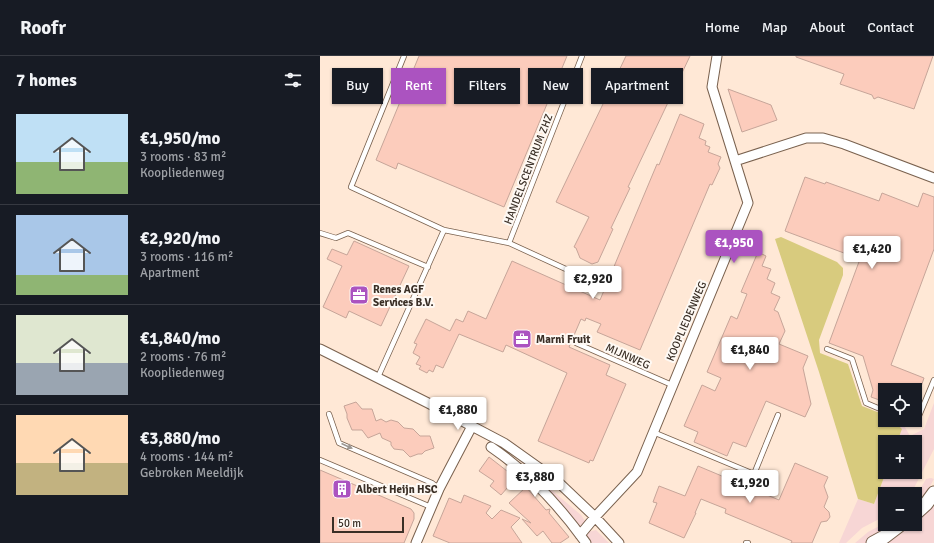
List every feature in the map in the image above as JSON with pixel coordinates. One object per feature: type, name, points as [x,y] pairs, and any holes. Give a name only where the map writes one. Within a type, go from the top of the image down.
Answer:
[{"type":"main road","points":[[922,508],[934,493]]},
{"type":"main road","points":[[879,541],[892,531]]},
{"type":"street","name":"KOOPLIEDENWEG","points":[[583,539],[595,517],[637,472],[748,203],[712,87],[717,56]]},
{"type":"street","points":[[735,161],[806,138],[823,138],[844,144],[934,178]]},
{"type":"street","points":[[320,349],[378,377],[504,443],[541,468],[572,494],[619,543]]},
{"type":"street","points":[[416,543],[439,489],[472,426]]},
{"type":"street","points":[[491,447],[509,460],[544,492],[583,539]]},
{"type":"lane","points":[[404,56],[351,187],[444,230],[509,243],[592,281]]},
{"type":"lane","name":"HANDELSCENTRUM ZHZ","points":[[509,243],[582,56]]},
{"type":"lane","points":[[378,377],[444,230]]},
{"type":"lane","points":[[320,232],[336,238],[348,233],[428,267]]},
{"type":"lane","name":"MIJNWEG","points":[[576,342],[672,385]]},
{"type":"lane","points":[[827,349],[852,359],[866,403],[878,408]]},
{"type":"lane","points":[[922,409],[934,380]]},
{"type":"lane","points":[[329,414],[339,443],[432,483],[439,489]]},
{"type":"lane","points":[[654,432],[754,474],[778,415]]},
{"type":"lane","points":[[320,460],[431,507]]},
{"type":"shaded area","points":[[781,237],[837,262],[843,268],[843,275],[819,340],[820,353],[848,364],[862,406],[878,412],[878,427],[900,427],[902,429],[900,435],[878,435],[878,479],[883,479],[880,487],[878,487],[878,493],[874,504],[858,499],[819,372],[775,239]]},
{"type":"shaded area","points":[[934,403],[934,449],[922,472],[922,435],[912,435],[924,429]]},
{"type":"shaded area","points":[[900,427],[905,427],[909,435],[900,435],[902,429]]},
{"type":"shaded area","points":[[514,462],[548,487],[581,515],[585,521],[584,525],[579,527]]},
{"type":"shaded area","points":[[883,479],[919,479],[915,487],[880,487]]},
{"type":"shaded area","points":[[926,479],[934,479],[922,496],[921,487]]},
{"type":"shaded area","points":[[878,493],[878,520],[862,528],[846,543],[839,543],[858,499],[874,504]]},
{"type":"shaded area","points":[[934,504],[934,543],[888,543],[900,531],[922,531],[922,515]]},
{"type":"shaded area","points":[[878,527],[878,531],[881,531],[867,543],[855,543],[868,532]]},
{"type":"shaded area","points":[[596,530],[609,543],[591,543],[587,536],[588,532]]},
{"type":"building","points":[[419,56],[567,56],[562,68],[528,68],[528,104],[547,104],[504,207],[398,163],[396,169],[376,160],[399,104],[446,104],[446,68],[414,68]]},
{"type":"building","points":[[626,56],[690,56],[683,71],[683,68],[620,68]]},
{"type":"building","points":[[796,56],[933,56],[914,109],[878,97],[874,99],[872,95],[840,84],[844,74]]},
{"type":"building","points":[[728,89],[771,105],[777,120],[742,132]]},
{"type":"building","points":[[603,104],[667,104],[628,187],[630,188],[611,228],[613,229],[598,262],[592,264],[580,258],[576,248],[574,247],[589,217],[556,202]]},
{"type":"building","points":[[680,114],[704,124],[699,138],[706,141],[705,145],[710,147],[708,152],[721,157],[718,164],[720,168],[712,185],[710,184],[640,350],[597,332],[601,324],[586,318],[585,321],[581,319],[569,347],[610,365],[606,375],[626,384],[593,461],[590,460],[589,463],[538,441],[567,373],[506,345],[503,352],[459,334],[443,368],[436,365],[433,372],[429,370],[427,373],[419,369],[421,366],[416,364],[420,357],[413,353],[417,344],[414,343],[426,319],[450,331],[456,319],[463,322],[468,311],[486,319],[512,261],[600,300],[657,164],[659,165]]},
{"type":"building","points":[[805,177],[825,184],[826,182],[879,201],[882,193],[918,207],[923,193],[934,197],[934,249],[891,365],[924,378],[922,384],[878,383],[878,400],[871,397],[873,390],[863,356],[829,343],[860,259],[785,231]]},
{"type":"building","points":[[354,241],[409,266],[381,326],[349,311],[346,318],[323,307],[342,266],[327,259],[332,249],[347,255]]},
{"type":"building","points":[[758,252],[766,256],[762,266],[771,269],[767,279],[775,283],[771,293],[780,297],[774,310],[778,312],[785,331],[779,344],[808,356],[803,368],[811,404],[805,417],[766,401],[746,447],[733,442],[727,456],[694,442],[698,432],[684,426],[702,385],[715,391],[721,378],[707,372],[731,316],[737,319],[747,294],[741,292]]},
{"type":"building","points":[[356,402],[362,409],[372,409],[376,421],[381,419],[386,422],[391,420],[398,422],[404,428],[413,429],[420,436],[430,436],[434,448],[425,451],[422,454],[410,457],[403,450],[394,449],[391,442],[382,438],[380,433],[368,438],[362,430],[352,430],[344,406]]},
{"type":"building","points":[[489,457],[516,478],[501,495],[490,486],[494,481],[479,471]]},
{"type":"building","points":[[795,463],[828,477],[824,486],[828,497],[824,507],[829,512],[830,517],[827,521],[821,522],[812,543],[791,543],[792,541],[725,513],[726,509],[701,499],[684,538],[649,523],[657,503],[653,502],[659,486],[685,496],[698,466],[779,500]]},
{"type":"building","name":"Albert Heijn HSC","points":[[320,470],[411,509],[414,513],[414,519],[404,543],[320,543]]},
{"type":"building","points":[[526,487],[546,510],[550,509],[549,513],[569,537],[560,543],[552,543],[543,531],[537,536],[522,519],[531,523],[509,503]]},
{"type":"building","points":[[464,495],[491,506],[486,513],[492,519],[501,510],[520,518],[511,527],[522,543],[450,543],[433,536],[449,498],[461,503]]},
{"type":"place","name":"Renes AGF Services B.V.","points":[[359,295]]},
{"type":"place","name":"Marni Fruit","points":[[522,339]]},
{"type":"place","name":"Albert Heijn HSC","points":[[342,489]]}]
